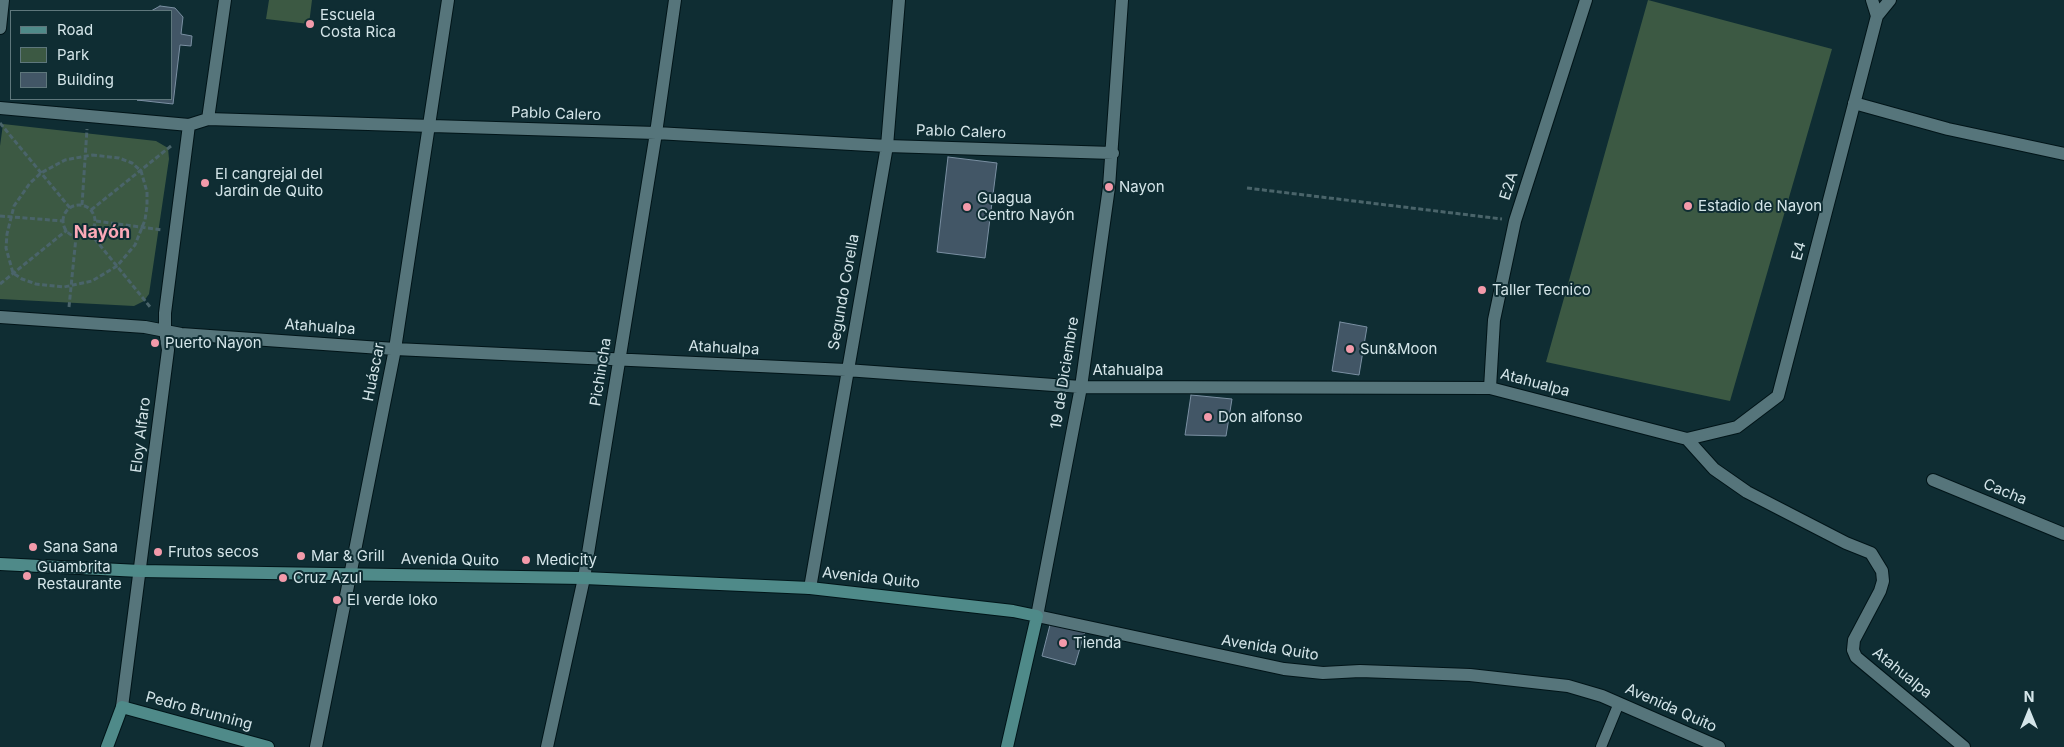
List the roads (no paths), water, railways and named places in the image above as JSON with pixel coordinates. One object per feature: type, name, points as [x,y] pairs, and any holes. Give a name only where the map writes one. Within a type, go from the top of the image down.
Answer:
[{"type":"street","points":[[0,28],[3,0]]},
{"type":"street","points":[[208,119],[225,0]]},
{"type":"street","name":"Huáscar","points":[[316,747],[395,348],[448,0]]},
{"type":"street","name":"Pichincha","points":[[547,747],[584,578],[656,133],[675,0]]},
{"type":"street","name":"Segundo Corella","points":[[810,588],[846,370],[887,146],[899,0]]},
{"type":"street","name":"19 de Diciembre","points":[[1007,747],[1037,616],[1081,387],[1113,153],[1122,0]]},
{"type":"street","name":"E2A","points":[[1490,388],[1494,320],[1516,221],[1586,0]]},
{"type":"street","points":[[1872,0],[1878,16]]},
{"type":"street","points":[[1878,16],[1890,0]]},
{"type":"street","name":"E4","points":[[1687,439],[1737,427],[1778,396],[1878,16]]},
{"type":"street","points":[[1854,103],[1948,129],[2064,154]]},
{"type":"street","name":"Pablo Calero","points":[[0,108],[189,124],[208,119],[656,133],[887,146],[1113,153]]},
{"type":"street","name":"Eloy Alfaro","points":[[107,747],[122,707],[140,571],[168,350],[165,327],[189,124]]},
{"type":"street","name":"Atahualpa","points":[[0,317],[165,327],[181,334],[395,348],[846,370],[1081,387],[1490,388],[1687,439],[1714,469],[1748,492],[1846,543],[1871,553],[1880,566],[1883,581],[1880,591],[1854,640],[1853,650],[1856,657],[1964,747]]},
{"type":"street","name":"Cacha","points":[[1933,480],[2064,534]]},
{"type":"street","name":"Avenida Quito","points":[[0,564],[140,571],[584,578],[810,588],[979,606],[1037,616],[1284,669],[1323,673],[1360,671],[1489,677],[1568,686],[1620,704],[1719,747]]},
{"type":"street","name":"Pedro Brunning","points":[[122,707],[252,745],[268,747]]},
{"type":"lane","points":[[1601,747],[1620,704]]},
{"type":"place","name":"Escuela Costa Rica","points":[[310,24]]},
{"type":"place","name":"El cangrejal del Jardin de Quito","points":[[205,183]]},
{"type":"place","name":"Nayon","points":[[1109,187]]},
{"type":"place","name":"Estadio de Nayon","points":[[1688,206]]},
{"type":"place","name":"Guagua Centro Nayón","points":[[967,207]]},
{"type":"place","name":"Taller Tecnico","points":[[1482,290]]},
{"type":"place","name":"Puerto Nayon","points":[[155,343]]},
{"type":"place","name":"Sun&Moon","points":[[1350,349]]},
{"type":"place","name":"Don alfonso","points":[[1208,417]]},
{"type":"place","name":"Sana Sana","points":[[33,547]]},
{"type":"place","name":"Frutos secos","points":[[158,552]]},
{"type":"place","name":"Mar & Grill","points":[[301,556]]},
{"type":"place","name":"Medicity","points":[[526,560]]},
{"type":"place","name":"Guambrita Restaurante","points":[[27,576]]},
{"type":"place","name":"Cruz Azul","points":[[283,578]]},
{"type":"place","name":"El verde loko","points":[[337,600]]},
{"type":"place","name":"Tienda","points":[[1063,643]]},
{"type":"district","name":"Nayón","points":[[102,233]]}]
